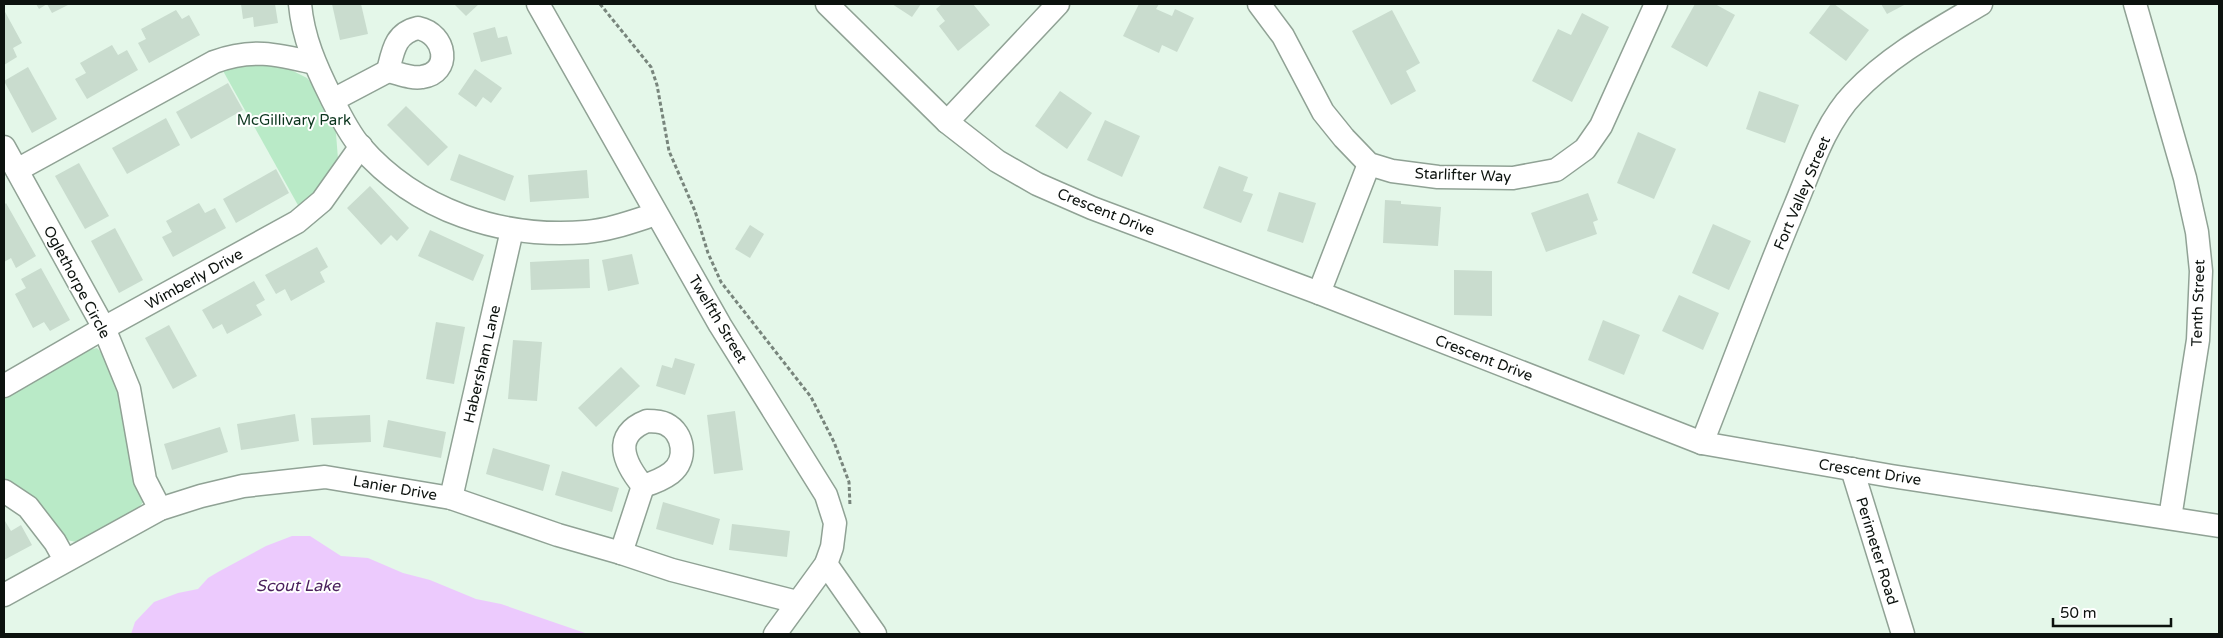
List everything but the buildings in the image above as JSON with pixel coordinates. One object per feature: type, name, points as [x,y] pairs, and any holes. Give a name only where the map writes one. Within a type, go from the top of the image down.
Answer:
[{"type":"street","points":[[300,4],[304,30],[314,63],[360,146],[400,181],[443,208],[485,224],[512,230],[553,234],[588,232],[656,214]]},
{"type":"street","name":"Twelfth Street","points":[[538,4],[720,326],[826,495],[835,522],[832,547],[826,564]]},
{"type":"street","name":"Crescent Drive","points":[[827,4],[947,122],[998,161],[1037,184],[1092,208],[1319,293],[1702,443],[1852,469],[2219,526]]},
{"type":"street","points":[[947,122],[1058,4]]},
{"type":"street","name":"Starlifter Way","points":[[1259,4],[1283,36],[1323,112],[1369,164],[1392,171],[1438,177],[1513,178],[1556,170],[1586,150],[1602,126],[1656,4]]},
{"type":"street","name":"Fort Valley Street","points":[[1702,443],[1784,234],[1834,118],[1854,93],[1883,68],[1921,40],[1981,4]]},
{"type":"street","name":"Tenth Street","points":[[2135,4],[2186,178],[2197,232],[2201,272],[2198,340],[2170,518]]},
{"type":"street","points":[[17,170],[214,62],[230,56],[243,53],[265,53],[314,63]]},
{"type":"street","points":[[333,100],[388,70]]},
{"type":"street","name":"Wimberly Drive","points":[[4,386],[104,328],[297,222],[322,201],[360,146]]},
{"type":"street","name":"Oglethorpe Circle","points":[[4,147],[104,328],[129,389],[145,480],[160,509]]},
{"type":"street","points":[[1319,293],[1369,164]]},
{"type":"street","name":"Habersham Lane","points":[[451,498],[512,230]]},
{"type":"street","name":"Perimeter Road","points":[[1852,469],[1903,634]]},
{"type":"street","name":"Lanier Drive","points":[[4,595],[160,509],[201,496],[243,486],[325,477],[451,498],[558,535],[621,552],[672,570],[797,602]]},
{"type":"street","points":[[621,552],[643,486]]},
{"type":"street","points":[[4,492],[28,507],[55,542],[65,560]]},
{"type":"street","points":[[775,634],[826,564],[874,634]]},
{"type":"path","points":[[600,4],[651,67],[657,85],[669,151],[695,212],[708,253],[721,282],[811,398],[834,442],[849,482],[851,515]]},
{"type":"green space","name":"McGillivary Park","points":[[250,61],[281,65],[307,78],[326,100],[335,121],[338,159],[321,189],[299,207],[222,69]]},
{"type":"green space","points":[[97,348],[110,361],[119,380],[144,501],[136,511],[83,541],[76,542],[67,540],[48,516],[4,482],[4,396],[81,352]]},
{"type":"water","name":"Scout Lake","points":[[292,536],[310,536],[341,556],[368,558],[403,573],[430,580],[476,599],[501,604],[588,634],[131,634],[135,622],[154,602],[178,593],[198,589],[208,578],[218,572],[266,546]]}]
